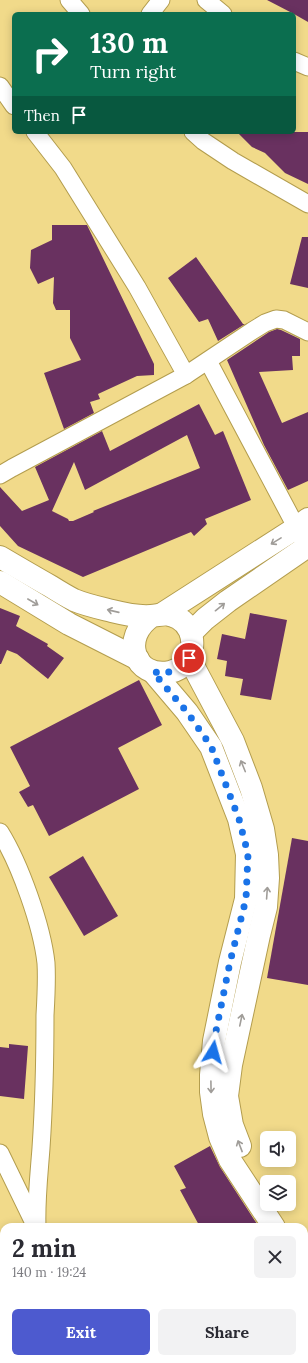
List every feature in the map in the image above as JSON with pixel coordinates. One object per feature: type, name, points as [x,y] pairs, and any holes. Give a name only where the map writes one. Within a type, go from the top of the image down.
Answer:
[{"type":"main road","points":[[271,1223],[230,1160],[220,1137],[214,1114],[211,1092],[214,1041],[230,962],[246,899],[248,854],[237,813],[211,746],[187,712],[134,650],[134,639],[137,630],[143,622],[305,535]]},
{"type":"main road","points":[[191,633],[205,619],[305,535]]},
{"type":"main road","points":[[0,558],[75,600],[113,612],[172,615],[180,619],[191,633],[193,641],[189,658],[182,666],[174,671],[163,673],[69,624],[0,582]]},
{"type":"main road","points":[[189,658],[233,741],[252,788],[263,829],[267,855],[268,878],[266,907],[230,1065],[227,1096],[232,1125],[244,1157],[260,1181]]},
{"type":"main road","points":[[280,1211],[288,1223]]},
{"type":"street","points":[[69,0],[78,12]]},
{"type":"street","points":[[152,12],[161,0]]},
{"type":"street","points":[[206,0],[221,12]]},
{"type":"street","points":[[296,62],[308,67]]},
{"type":"street","points":[[0,86],[12,103]]},
{"type":"street","points":[[37,134],[63,168],[137,287],[186,375]]},
{"type":"street","points":[[196,134],[233,161],[308,204]]},
{"type":"street","points":[[0,475],[186,375],[252,330],[276,319],[284,320],[308,332]]},
{"type":"street","points":[[208,361],[305,535]]},
{"type":"street","points":[[0,832],[18,869],[40,930],[46,963],[41,1148],[36,1204],[36,1223]]},
{"type":"street","points":[[0,1153],[34,1223]]},
{"type":"building","points":[[267,0],[308,0],[308,22],[296,15],[296,12],[290,12]]},
{"type":"building","points":[[296,132],[308,132],[308,184],[285,173],[265,153],[252,147],[239,134],[296,134]]},
{"type":"building","points":[[52,225],[87,225],[154,364],[154,375],[137,376],[98,394],[100,399],[90,402],[94,413],[64,429],[44,373],[81,360],[70,338],[70,310],[56,310],[53,303],[54,277],[38,284],[30,268],[31,250],[52,240]]},
{"type":"building","points":[[302,237],[308,237],[308,288],[290,284]]},
{"type":"building","points":[[196,257],[243,324],[245,324],[218,341],[208,319],[199,322],[168,278]]},
{"type":"building","points":[[277,329],[300,339],[300,356],[292,356],[293,370],[259,372],[282,423],[308,412],[308,481],[288,490],[264,445],[227,360],[269,332]]},
{"type":"building","points":[[199,404],[215,435],[223,431],[251,500],[205,519],[207,524],[194,536],[191,532],[83,577],[18,546],[0,526],[0,487],[22,511],[49,500],[35,467],[102,431],[110,451]],"holes":[[[187,435],[200,468],[93,511],[94,512],[73,521],[69,521],[68,519],[52,511],[74,462],[85,490]]]},
{"type":"building","points":[[0,608],[20,616],[16,626],[48,644],[47,646],[64,658],[48,679],[17,654],[7,650],[0,664]]},
{"type":"building","points":[[250,613],[287,620],[271,700],[240,695],[243,679],[225,676],[227,661],[217,659],[222,634],[245,639]]},
{"type":"building","points":[[139,680],[162,725],[118,748],[139,789],[49,836],[33,805],[28,807],[19,792],[30,786],[10,747]]},
{"type":"building","points":[[292,838],[308,841],[308,985],[267,978]]},
{"type":"building","points":[[83,856],[118,916],[84,936],[49,877]]},
{"type":"building","points":[[9,1044],[28,1046],[24,1099],[0,1096],[0,1047],[9,1048]]},
{"type":"building","points":[[210,1146],[220,1167],[256,1223],[198,1223],[180,1190],[186,1188],[174,1166]]},
{"type":"route","points":[[189,658],[182,666],[174,671],[163,673],[153,672],[187,712],[211,746],[239,819],[248,854],[248,883],[246,899],[230,962],[213,1052]]}]
